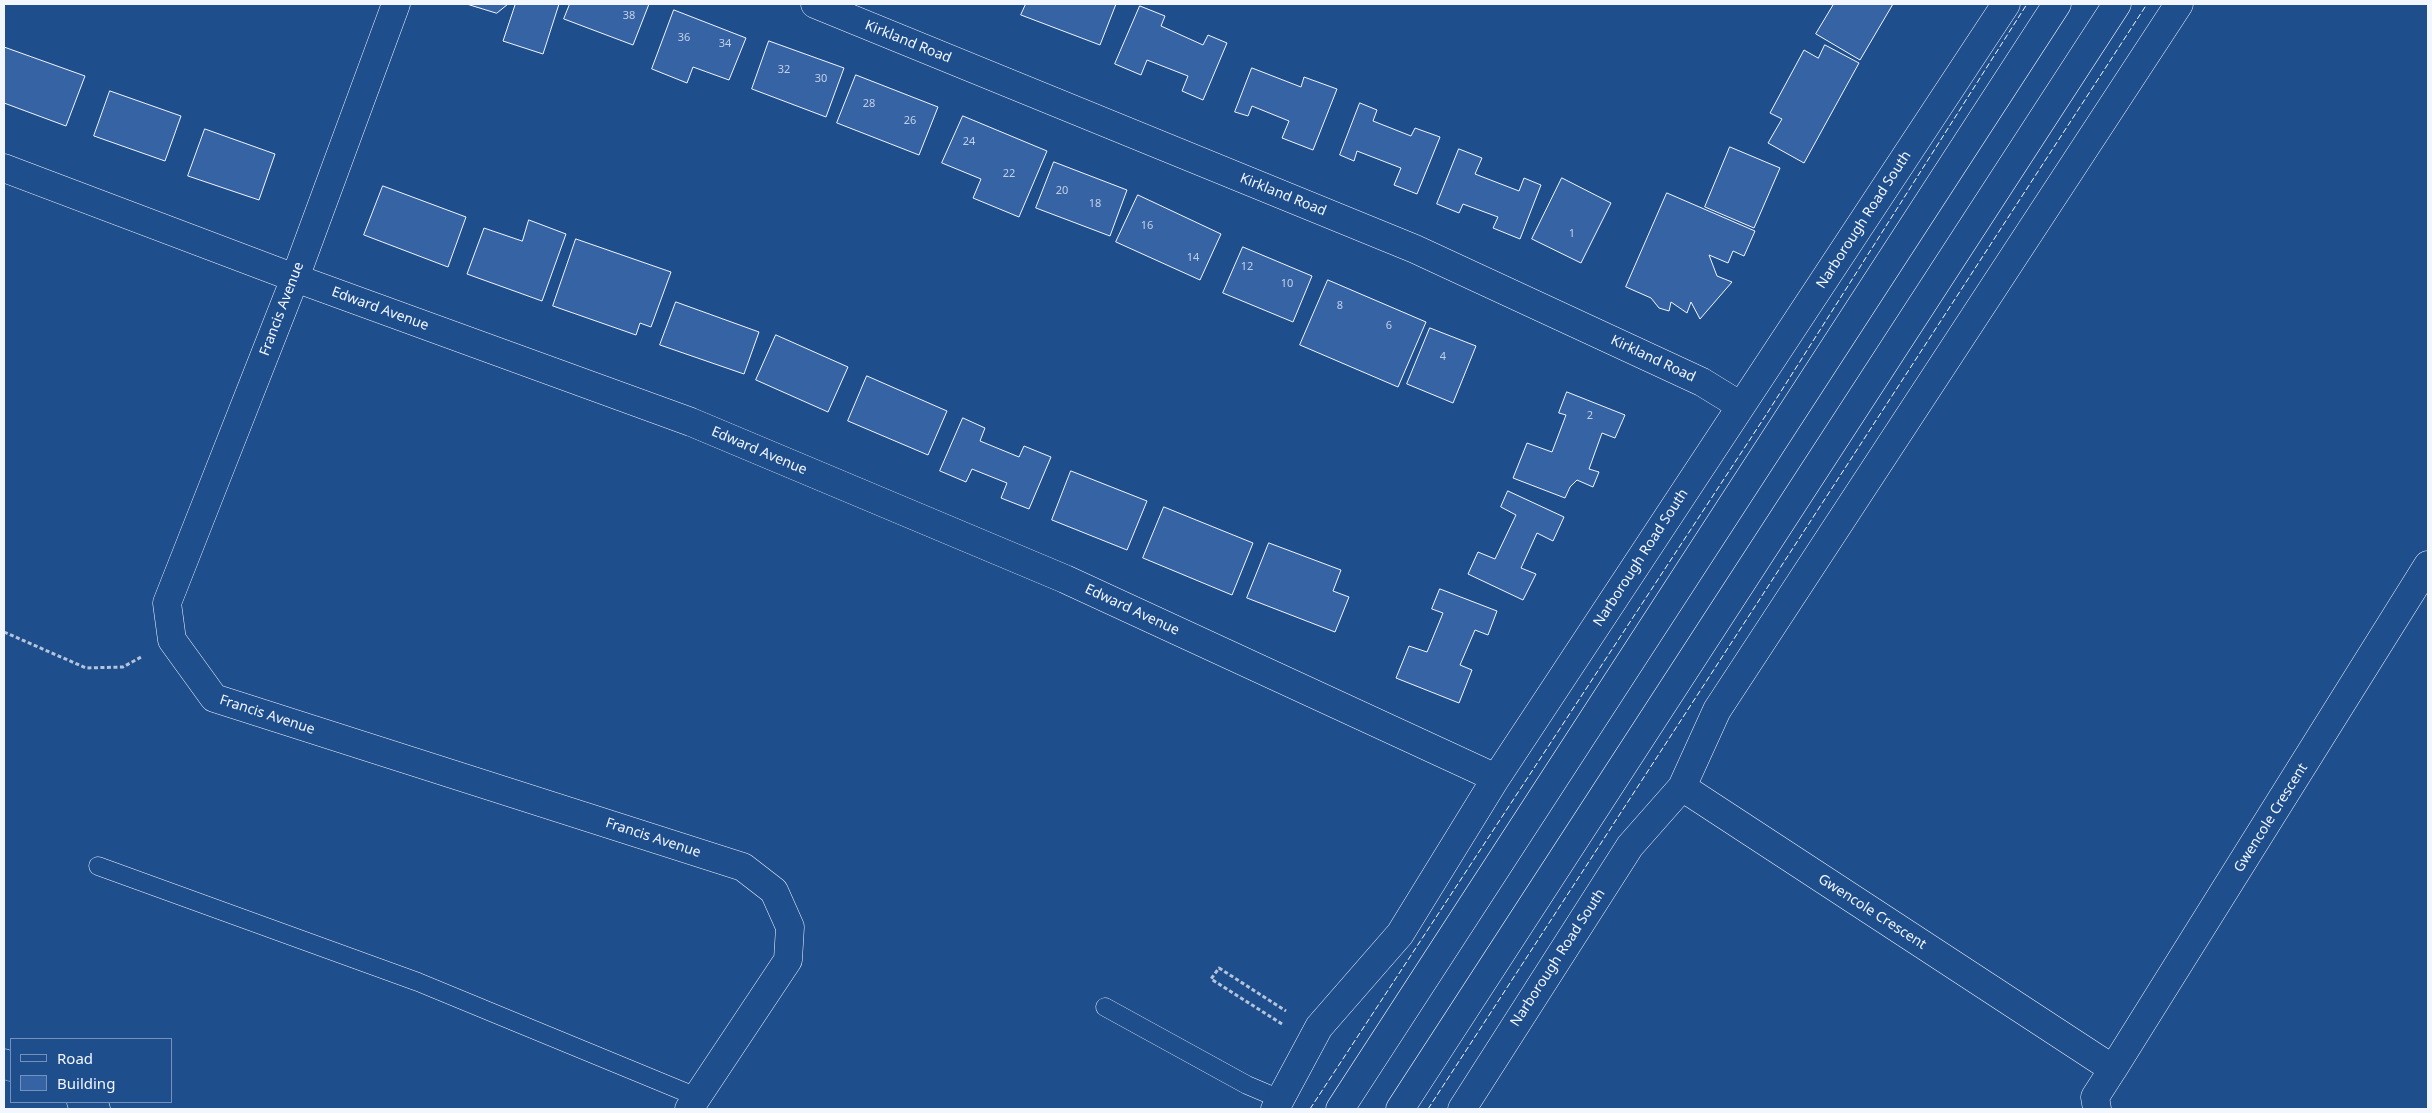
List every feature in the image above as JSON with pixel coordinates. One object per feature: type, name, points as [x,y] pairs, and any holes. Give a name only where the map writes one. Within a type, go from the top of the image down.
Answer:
[{"type":"street","name":"Francis Avenue","points":[[396,4],[295,278],[168,603],[172,640],[214,698],[743,867],[774,891],[790,927],[788,960],[693,1103]]},
{"type":"street","name":"Kirkland Road","points":[[815,4],[1415,249],[1702,382],[1742,406]]},
{"type":"street","name":"Narborough Road South","points":[[1278,1104],[1319,1027],[1400,934],[1496,778],[2006,4]]},
{"type":"street","points":[[1340,1109],[2057,4]]},
{"type":"street","points":[[1400,1109],[2117,4]]},
{"type":"street","name":"Narborough Road South","points":[[1462,1109],[1630,846],[1682,787],[1717,710],[2179,4]]},
{"type":"street","name":"Edward Avenue","points":[[4,168],[295,278],[691,422],[1065,579],[1496,778]]},
{"type":"street","name":"Gwencole Crescent","points":[[2097,1109],[2095,1097],[2428,565]]},
{"type":"street","name":"Gwencole Crescent","points":[[1682,787],[2113,1069]]},
{"type":"street","points":[[83,1103],[96,1109]]},
{"type":"lane","points":[[98,866],[418,982],[693,1103]]},
{"type":"lane","points":[[1105,1007],[1247,1084],[1278,1104]]},
{"type":"path","points":[[4,632],[86,668],[123,666],[172,640]]},
{"type":"path","points":[[1280,1023],[1211,979],[1219,968],[1286,1010]]},
{"type":"building","points":[[467,4],[508,4],[497,13]]},
{"type":"building","points":[[511,4],[559,4],[543,54],[503,41],[515,5]]},
{"type":"building","points":[[570,4],[649,4],[633,45],[564,19]]},
{"type":"building","points":[[1026,4],[1116,4],[1100,45],[1021,15]]},
{"type":"building","points":[[1834,4],[1893,4],[1860,60],[1816,34]]},
{"type":"building","points":[[1140,6],[1165,16],[1161,26],[1203,45],[1208,35],[1227,43],[1203,100],[1182,91],[1188,76],[1147,60],[1141,75],[1115,64]]},
{"type":"building","points":[[674,10],[746,38],[729,80],[693,67],[687,83],[652,69]]},
{"type":"building","points":[[769,41],[844,68],[826,117],[752,89]]},
{"type":"building","points":[[1825,45],[1859,63],[1804,163],[1768,143],[1782,119],[1770,113],[1804,50],[1818,58]]},
{"type":"building","points":[[4,47],[85,76],[66,126],[4,103]]},
{"type":"building","points":[[1252,68],[1301,87],[1304,77],[1337,89],[1313,150],[1282,138],[1289,121],[1252,106],[1248,116],[1235,112]]},
{"type":"building","points":[[856,75],[938,107],[919,155],[837,123]]},
{"type":"building","points":[[110,91],[181,116],[165,161],[94,136]]},
{"type":"building","points":[[1360,103],[1377,110],[1373,121],[1411,136],[1415,128],[1440,137],[1417,194],[1394,185],[1401,168],[1357,151],[1354,161],[1340,155]]},
{"type":"building","points":[[963,116],[1047,151],[1019,217],[973,198],[981,179],[942,163]]},
{"type":"building","points":[[205,129],[275,154],[259,200],[188,176]]},
{"type":"building","points":[[1730,147],[1780,168],[1754,228],[1705,207]]},
{"type":"building","points":[[1459,149],[1482,158],[1475,174],[1519,191],[1524,178],[1541,185],[1520,239],[1493,228],[1498,217],[1463,204],[1459,213],[1437,204]]},
{"type":"building","points":[[1054,162],[1127,190],[1110,236],[1036,208]]},
{"type":"building","points":[[1562,178],[1611,203],[1581,263],[1532,239]]},
{"type":"building","points":[[383,186],[466,217],[448,267],[364,235]]},
{"type":"building","points":[[1667,193],[1755,231],[1744,256],[1733,251],[1728,263],[1709,255],[1717,276],[1732,282],[1700,319],[1691,302],[1687,313],[1671,302],[1669,311],[1659,308],[1651,298],[1626,287]]},
{"type":"building","points":[[1138,195],[1221,234],[1200,280],[1116,242]]},
{"type":"building","points":[[529,220],[566,234],[542,301],[467,274],[484,228],[522,241]]},
{"type":"building","points":[[576,239],[671,272],[651,327],[640,323],[636,335],[553,306]]},
{"type":"building","points":[[1243,247],[1312,276],[1293,322],[1223,293]]},
{"type":"building","points":[[1328,280],[1426,322],[1398,387],[1300,345]]},
{"type":"building","points":[[676,302],[759,332],[744,374],[660,345]]},
{"type":"building","points":[[1430,328],[1476,346],[1453,403],[1407,384]]},
{"type":"building","points":[[776,335],[848,367],[828,412],[756,380]]},
{"type":"building","points":[[867,376],[947,411],[928,455],[848,421]]},
{"type":"building","points":[[1567,392],[1625,415],[1615,438],[1602,433],[1589,469],[1599,472],[1593,487],[1577,480],[1570,487],[1565,498],[1513,478],[1527,443],[1552,452],[1566,415],[1559,413]]},
{"type":"building","points":[[963,418],[985,428],[980,441],[1019,457],[1024,446],[1051,457],[1029,509],[1001,498],[1007,483],[972,469],[966,482],[940,471]]},
{"type":"building","points":[[1071,471],[1147,501],[1127,550],[1052,520]]},
{"type":"building","points":[[1508,491],[1564,517],[1553,541],[1537,533],[1521,568],[1536,574],[1523,600],[1468,574],[1478,552],[1495,559],[1516,515],[1501,507]]},
{"type":"building","points":[[1164,507],[1253,543],[1232,595],[1143,558]]},
{"type":"building","points":[[1269,543],[1341,570],[1333,591],[1349,597],[1335,632],[1247,598]]},
{"type":"building","points":[[1440,589],[1497,611],[1488,635],[1475,630],[1460,665],[1472,670],[1459,703],[1396,678],[1409,646],[1427,652],[1443,613],[1432,609]]},
{"type":"fence","points":[[1310,1109],[1766,415],[2027,4]]},
{"type":"fence","points":[[1428,1109],[2147,4]]}]
